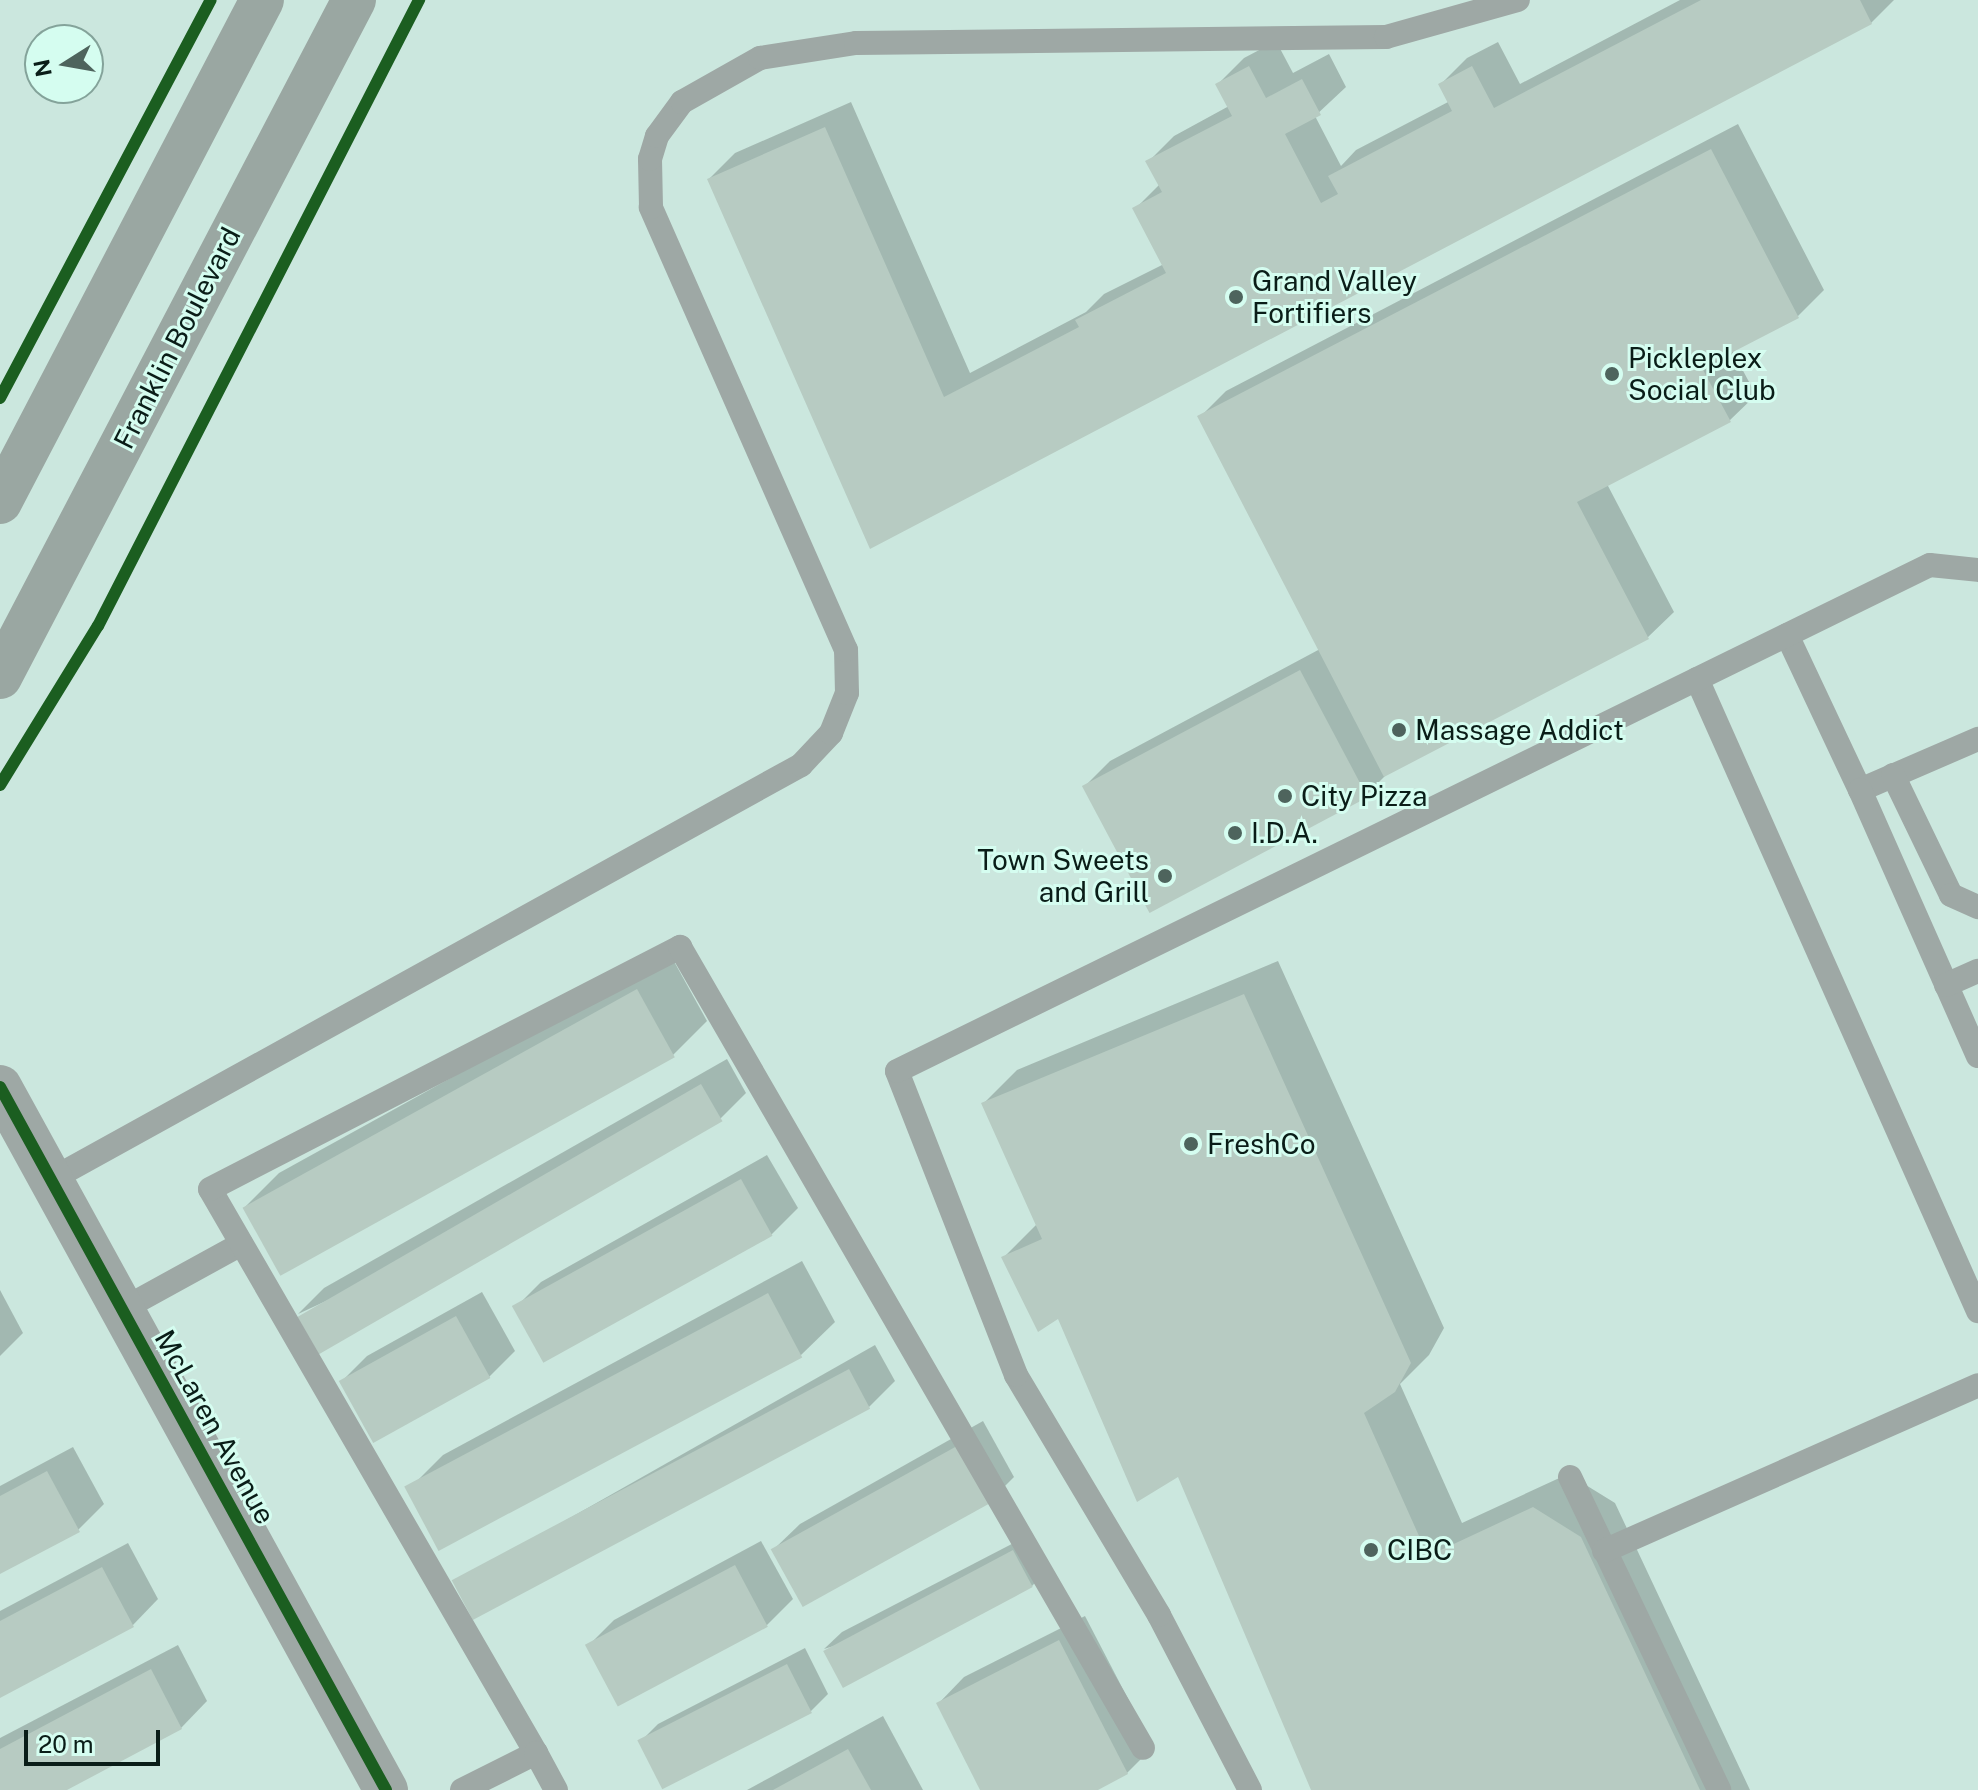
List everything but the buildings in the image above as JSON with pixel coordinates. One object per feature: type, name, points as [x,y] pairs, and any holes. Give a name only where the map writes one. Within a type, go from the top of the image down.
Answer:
[{"type":"main road","points":[[0,502],[262,0]]},
{"type":"main road","name":"Franklin Boulevard","points":[[0,677],[354,0]]},
{"type":"street","name":"McLaren Avenue","points":[[0,1087],[386,1790]]},
{"type":"lane","points":[[52,1179],[801,765],[831,733],[847,693],[846,650],[651,207],[650,159],[662,127],[682,102],[760,58],[856,43],[1386,37],[1518,0]]},
{"type":"lane","points":[[1250,1790],[1159,1615],[1016,1375],[897,1071],[1930,565],[1978,570]]},
{"type":"lane","points":[[1787,635],[1860,790],[1978,1056]]},
{"type":"lane","points":[[1697,679],[1978,1311]]},
{"type":"lane","points":[[1860,790],[1978,739]]},
{"type":"lane","points":[[1893,775],[1951,895],[1978,907]]},
{"type":"lane","points":[[556,1790],[210,1189],[680,947],[1143,1748]]},
{"type":"lane","points":[[1946,985],[1978,971]]},
{"type":"lane","points":[[123,1309],[241,1244]]},
{"type":"lane","points":[[1604,1551],[1978,1385]]},
{"type":"lane","points":[[1570,1477],[1719,1790]]},
{"type":"lane","points":[[462,1790],[536,1753]]},
{"type":"cycle path","points":[[0,398],[211,0]]},
{"type":"cycle path","points":[[0,785],[98,626],[419,0]]},
{"type":"cycle path","points":[[0,1087],[386,1790]]},
{"type":"place","name":"Grand Valley Fortifiers","points":[[1236,297]]},
{"type":"place","name":"Pickleplex Social Club","points":[[1612,374]]},
{"type":"place","name":"Massage Addict","points":[[1399,730]]},
{"type":"place","name":"City Pizza","points":[[1285,796]]},
{"type":"place","name":"I.D.A.","points":[[1235,833]]},
{"type":"place","name":"Town Sweets and Grill","points":[[1165,876]]},
{"type":"place","name":"FreshCo","points":[[1191,1144]]},
{"type":"place","name":"CIBC","points":[[1371,1550]]}]
